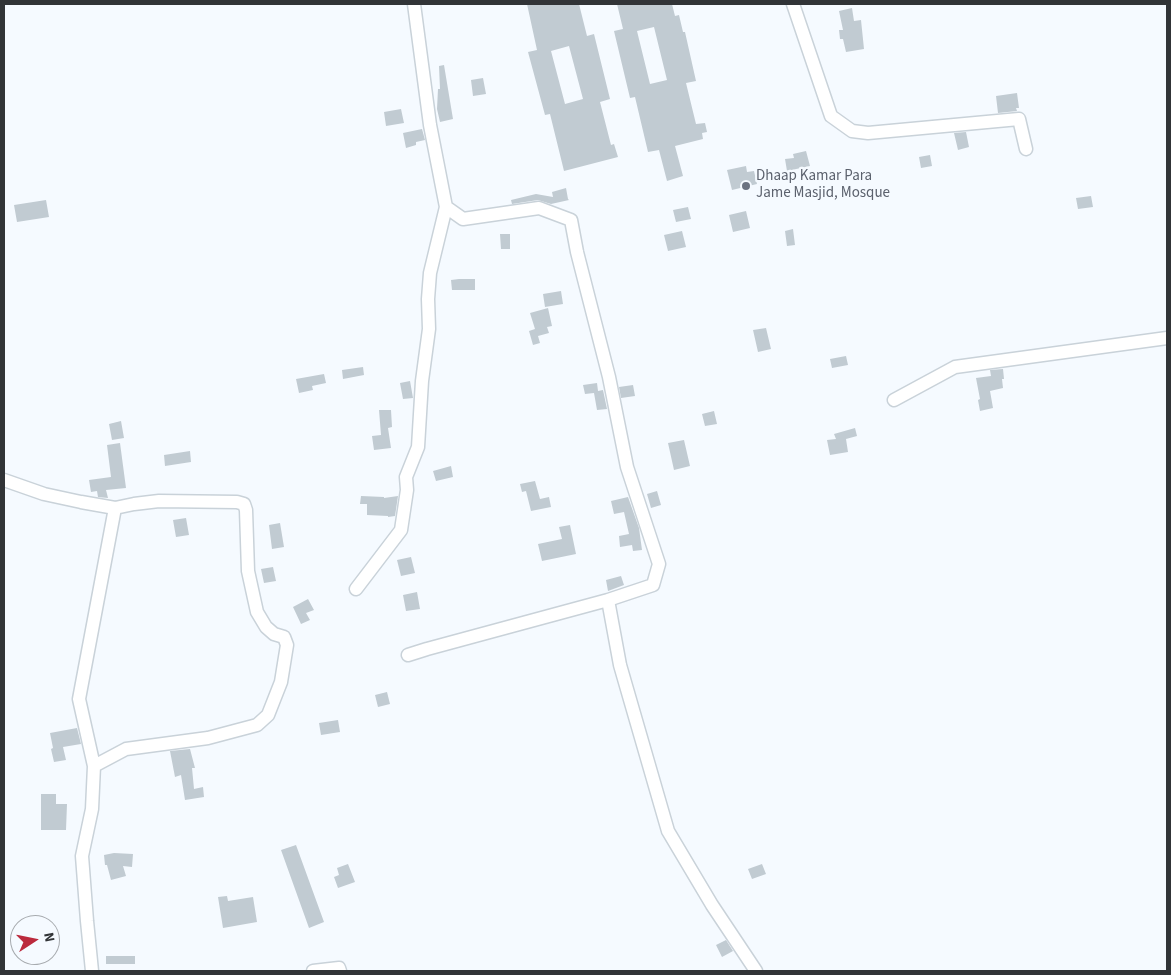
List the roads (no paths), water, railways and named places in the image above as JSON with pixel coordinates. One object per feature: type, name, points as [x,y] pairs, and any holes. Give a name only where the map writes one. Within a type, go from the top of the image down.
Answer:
[{"type":"street","points":[[356,589],[401,530],[407,490],[406,476],[418,447],[422,381],[429,329],[428,299],[430,273],[446,207],[430,125],[414,4]]},
{"type":"street","points":[[793,4],[831,116],[852,131],[868,133],[1019,119],[1026,149]]},
{"type":"street","points":[[408,655],[608,600],[653,585],[659,564],[626,467],[609,377],[577,252],[571,220],[539,208],[463,219],[446,207]]},
{"type":"street","points":[[894,400],[955,367],[1167,338]]},
{"type":"street","points":[[4,480],[44,494],[115,508],[159,500],[237,502],[244,504],[246,510],[248,571],[257,612],[266,627],[274,634],[284,637],[287,645],[281,682],[268,715],[257,725],[208,738],[126,749],[94,766]]},
{"type":"street","points":[[92,971],[82,856],[92,809],[94,766],[79,699],[115,508]]},
{"type":"street","points":[[608,600],[620,665],[668,831],[712,905],[756,971]]},
{"type":"street","points":[[313,971],[339,968],[340,971]]},
{"type":"place","name":"Dhaap Kamar Para Jame Masjid, Mosque","points":[[746,186]]}]
